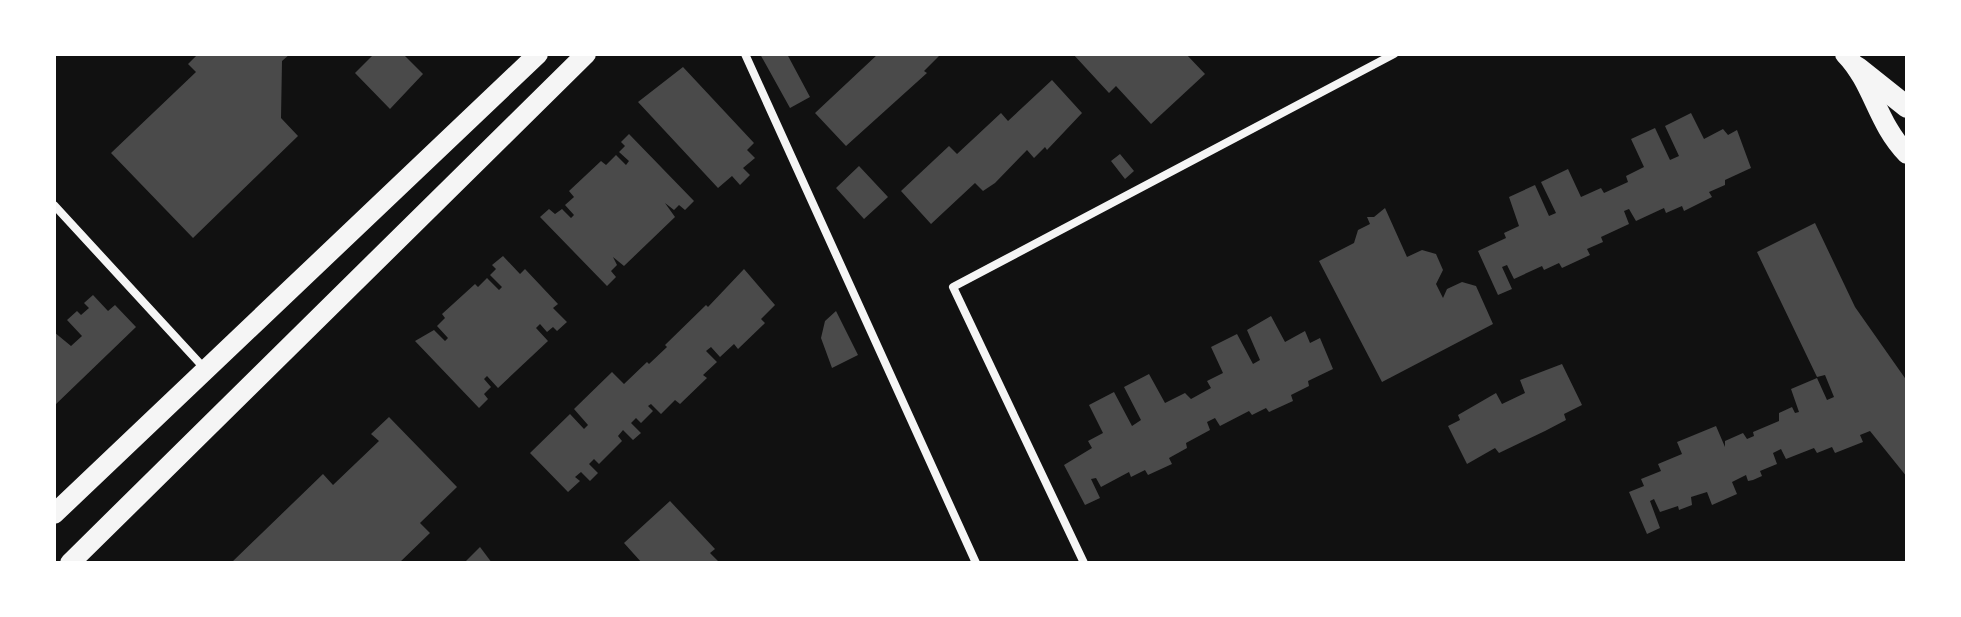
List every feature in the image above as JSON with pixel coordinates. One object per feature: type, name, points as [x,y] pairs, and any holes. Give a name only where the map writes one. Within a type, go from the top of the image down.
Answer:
[{"type":"highway","points":[[1851,61],[1907,107]]},
{"type":"main road","points":[[54,514],[538,54]]},
{"type":"main road","points":[[70,563],[586,54]]},
{"type":"main road","points":[[1851,61],[1888,134],[1907,154]]},
{"type":"street","points":[[745,54],[976,563]]},
{"type":"street","points":[[1084,563],[953,287],[1394,54]]},
{"type":"street","points":[[54,205],[206,370]]},
{"type":"building","points":[[198,54],[290,54],[282,61],[281,118],[298,136],[193,238],[111,153],[196,72],[188,64]]},
{"type":"building","points":[[374,54],[408,54],[405,56],[423,74],[390,109],[355,73]]},
{"type":"building","points":[[760,54],[787,54],[810,97],[790,108]]},
{"type":"building","points":[[878,54],[946,54],[939,56],[924,71],[927,73],[846,146],[815,113]]},
{"type":"building","points":[[1073,54],[1186,54],[1205,74],[1151,124],[1116,86],[1109,93]]},
{"type":"building","points":[[683,67],[754,143],[747,150],[755,158],[743,168],[750,175],[740,185],[732,176],[718,188],[638,102]]},
{"type":"building","points":[[1052,80],[1082,113],[1047,150],[1045,147],[1034,158],[1027,150],[983,191],[975,183],[931,224],[901,191],[949,146],[957,154],[1001,113],[1008,121]]},
{"type":"building","points":[[1691,113],[1704,139],[1723,129],[1728,135],[1737,130],[1751,168],[1725,180],[1725,185],[1709,192],[1712,197],[1684,211],[1682,206],[1666,213],[1664,208],[1636,221],[1629,209],[1624,211],[1629,224],[1601,237],[1603,242],[1587,249],[1590,255],[1562,268],[1559,263],[1544,270],[1542,266],[1514,279],[1507,265],[1502,267],[1512,289],[1498,295],[1478,251],[1506,238],[1504,233],[1519,226],[1509,197],[1535,185],[1549,216],[1556,213],[1541,182],[1568,169],[1581,197],[1601,188],[1604,193],[1628,182],[1626,176],[1644,167],[1631,139],[1655,128],[1670,160],[1679,156],[1665,126]]},
{"type":"building","points":[[629,134],[694,201],[685,210],[679,205],[674,210],[665,203],[675,217],[624,266],[613,257],[617,265],[611,271],[616,277],[607,286],[540,217],[549,209],[555,214],[562,209],[571,218],[574,215],[565,205],[574,197],[569,191],[601,161],[606,165],[616,155],[626,165],[629,161],[619,152],[625,146],[621,142]]},
{"type":"building","points":[[1120,154],[1134,171],[1125,179],[1111,161]]},
{"type":"building","points":[[859,166],[888,197],[864,219],[836,188]]},
{"type":"building","points":[[1385,208],[1407,257],[1422,250],[1436,254],[1443,270],[1436,284],[1443,298],[1447,289],[1462,282],[1476,286],[1493,324],[1382,382],[1319,261],[1354,243],[1358,230],[1370,224],[1367,217],[1374,217]]},
{"type":"building","points":[[1815,223],[1855,307],[1907,381],[1907,477],[1870,431],[1860,435],[1863,442],[1835,453],[1832,447],[1817,453],[1814,448],[1786,459],[1781,449],[1773,453],[1777,464],[1760,471],[1762,476],[1753,480],[1748,481],[1746,475],[1732,482],[1737,494],[1712,505],[1707,492],[1691,497],[1692,505],[1679,510],[1678,506],[1660,512],[1654,499],[1650,501],[1660,528],[1647,534],[1629,492],[1644,486],[1641,479],[1661,471],[1658,464],[1682,454],[1677,442],[1716,426],[1725,447],[1725,441],[1743,433],[1747,439],[1754,436],[1753,432],[1779,421],[1779,413],[1792,407],[1795,413],[1799,412],[1791,389],[1817,378],[1827,400],[1834,397],[1825,375],[1817,377],[1757,252]]},
{"type":"building","points":[[503,256],[520,274],[525,269],[558,304],[553,308],[567,322],[557,331],[553,327],[547,332],[540,324],[536,328],[548,341],[498,388],[487,376],[484,379],[491,387],[484,394],[488,399],[479,408],[415,341],[434,330],[445,341],[448,338],[437,326],[445,318],[442,314],[475,284],[478,287],[487,278],[499,290],[502,287],[490,275],[496,269],[492,265]]},
{"type":"building","points":[[744,269],[775,305],[761,319],[765,323],[738,349],[734,344],[720,357],[711,347],[706,351],[717,362],[703,375],[707,378],[680,404],[675,400],[661,414],[651,404],[648,406],[653,411],[641,423],[636,418],[631,423],[641,433],[633,440],[623,430],[618,436],[622,441],[599,464],[594,459],[589,464],[598,473],[590,481],[581,472],[575,477],[580,481],[568,492],[530,453],[570,414],[584,429],[588,425],[574,409],[612,372],[624,384],[647,362],[649,364]]},
{"type":"building","points":[[93,295],[108,311],[115,305],[136,327],[54,406],[54,332],[71,346],[82,336],[67,320],[77,311],[81,315],[89,308],[84,303]]},
{"type":"building","points":[[836,311],[858,355],[832,368],[821,338],[825,321]]},
{"type":"building","points":[[1271,316],[1285,342],[1305,331],[1310,343],[1320,338],[1333,369],[1308,381],[1309,386],[1291,395],[1293,401],[1269,412],[1266,408],[1252,415],[1249,411],[1220,426],[1215,418],[1207,422],[1210,430],[1186,443],[1187,448],[1169,458],[1172,464],[1148,475],[1145,470],[1131,477],[1129,472],[1101,487],[1096,478],[1091,479],[1100,498],[1085,505],[1064,465],[1092,448],[1088,441],[1103,433],[1089,405],[1114,392],[1132,426],[1141,420],[1124,387],[1149,374],[1165,403],[1185,393],[1191,399],[1211,388],[1207,381],[1223,373],[1211,347],[1237,334],[1253,364],[1260,360],[1247,330]]},
{"type":"building","points":[[1562,364],[1582,405],[1564,414],[1566,420],[1545,431],[1499,453],[1495,448],[1467,464],[1448,426],[1460,420],[1458,415],[1496,393],[1502,404],[1525,393],[1520,380]]},
{"type":"building","points":[[389,417],[457,487],[420,523],[430,533],[399,563],[231,563],[323,474],[333,485],[379,441],[371,434]]},
{"type":"building","points":[[670,501],[715,549],[710,553],[720,563],[642,563],[624,543]]},
{"type":"building","points":[[480,547],[492,563],[464,563]]}]
